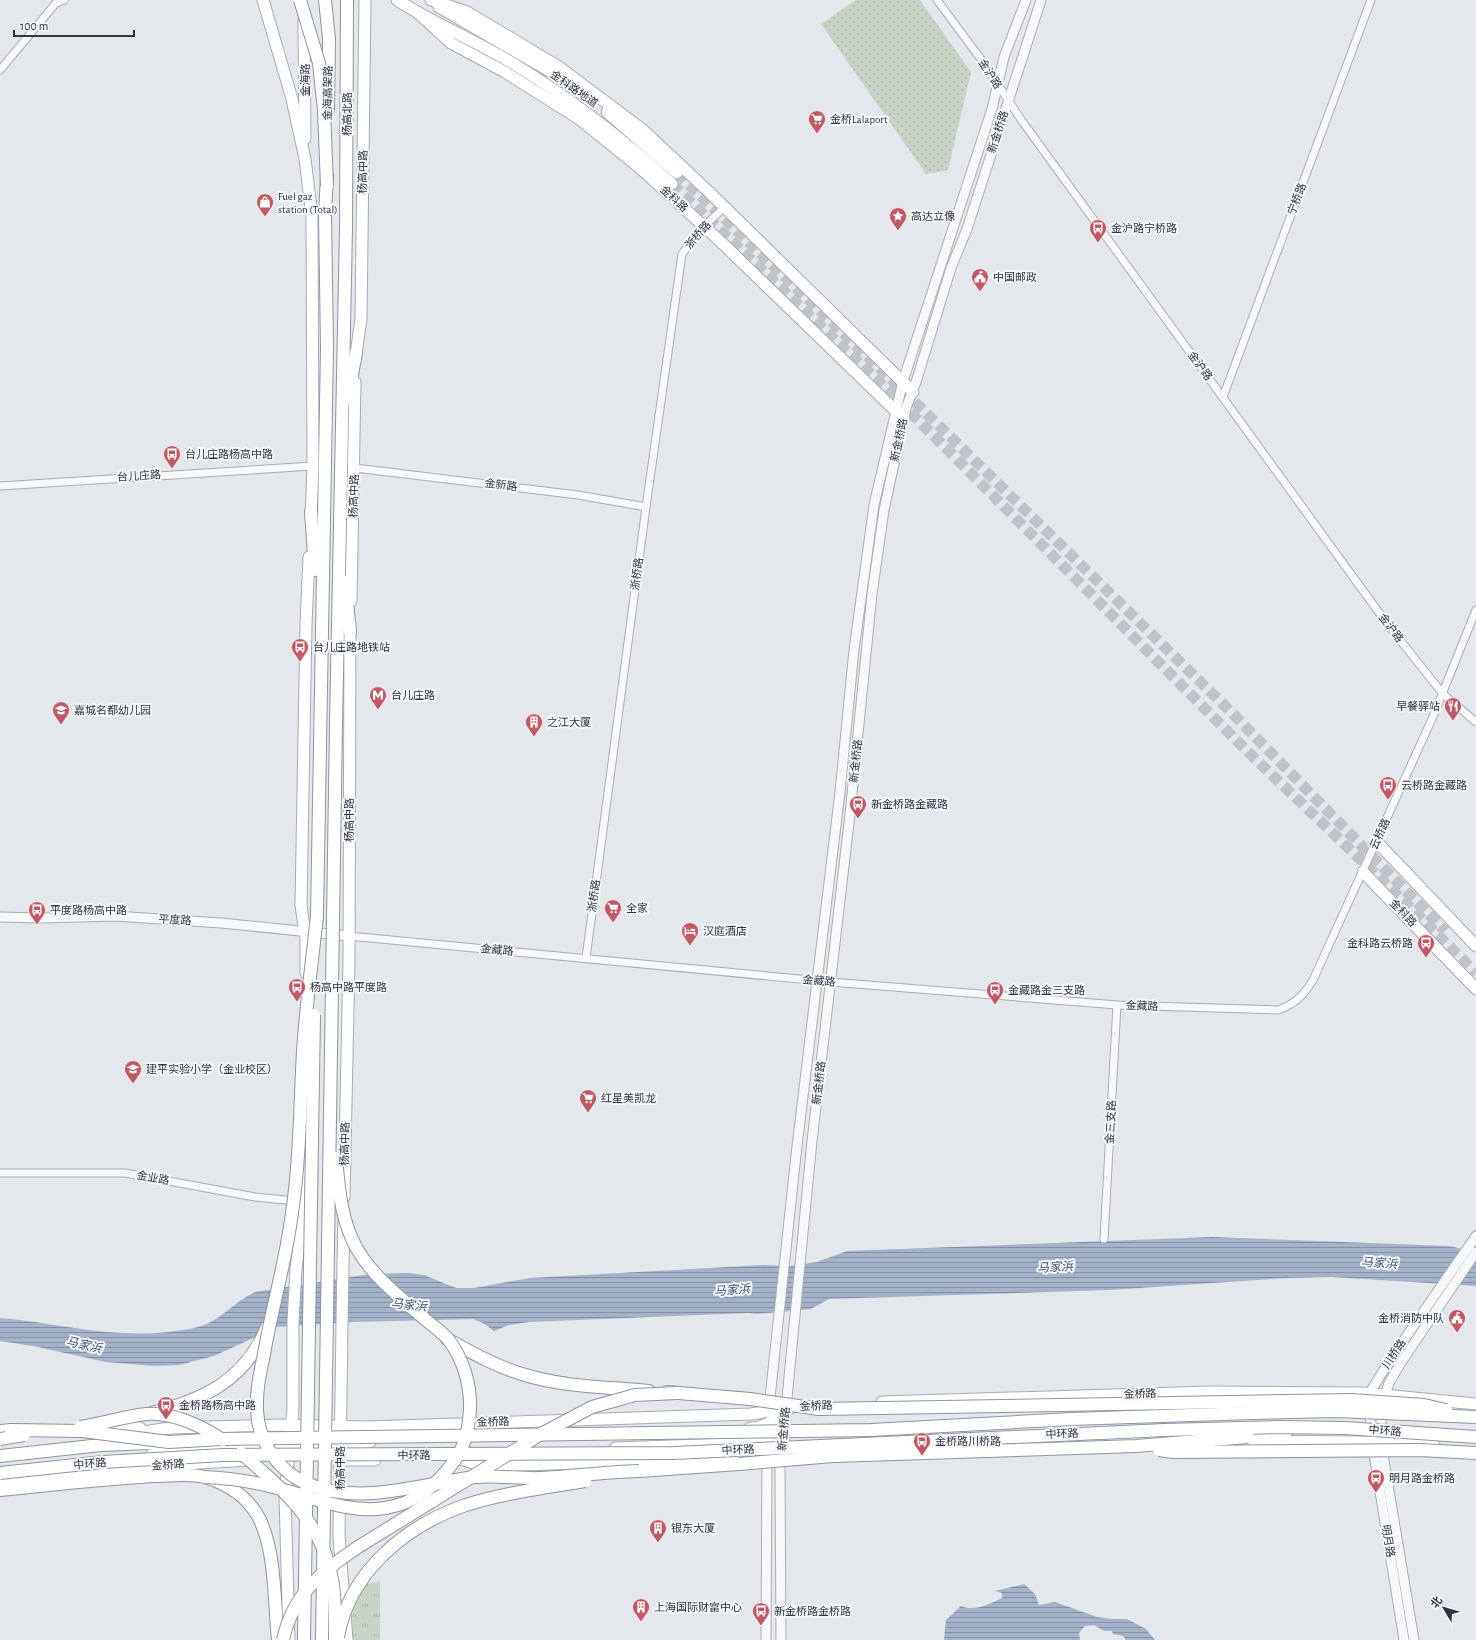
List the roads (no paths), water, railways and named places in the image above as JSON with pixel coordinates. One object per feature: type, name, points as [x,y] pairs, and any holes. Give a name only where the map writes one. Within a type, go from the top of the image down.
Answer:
[{"type":"highway","name":"杨高北路","points":[[300,0],[319,63],[324,110],[327,186]]},
{"type":"highway","name":"金海高架路","points":[[326,0],[329,39],[327,186]]},
{"type":"highway","name":"杨高北路","points":[[342,373],[346,228],[347,1]]},
{"type":"highway","points":[[304,1640],[327,348],[325,214],[327,186]]},
{"type":"highway","points":[[341,434],[356,352]]},
{"type":"highway","name":"杨高中路","points":[[322,1640],[342,373]]},
{"type":"highway","points":[[311,511],[321,651]]},
{"type":"highway","points":[[340,523],[350,632]]},
{"type":"highway","points":[[317,916],[303,1048],[296,1189],[289,1238],[270,1320],[258,1390],[257,1411],[261,1434],[272,1455],[288,1472],[306,1483],[326,1490],[346,1493],[368,1493],[477,1477],[540,1478],[833,1456],[1136,1446],[1248,1437],[1305,1428]]},
{"type":"highway","points":[[332,991],[335,1145],[339,1186],[348,1228],[357,1248],[380,1279],[447,1339],[492,1362],[522,1374],[549,1381],[750,1399],[819,1409],[1351,1400],[1424,1405],[1476,1416]]},
{"type":"highway","points":[[0,1439],[92,1426],[182,1405],[200,1398],[219,1387],[235,1374],[251,1356],[262,1338],[270,1320]]},
{"type":"highway","points":[[0,1490],[144,1477],[204,1477],[254,1482],[320,1501],[364,1509],[385,1508],[407,1502],[424,1494],[442,1478],[459,1455],[469,1427],[471,1398],[467,1379],[459,1358],[447,1339]]},
{"type":"highway","points":[[283,1640],[294,1607],[305,1591],[336,1561],[358,1547],[553,1428],[592,1407],[635,1395],[677,1393]]},
{"type":"highway","name":"中环路","points":[[0,1456],[101,1445],[222,1439],[871,1430],[1079,1419],[1260,1412],[1337,1411],[1476,1416]]},
{"type":"highway","points":[[147,1414],[176,1418],[218,1437],[237,1450],[276,1483],[300,1509],[316,1531],[327,1560],[332,1579],[335,1640]]},
{"type":"highway","name":"中环路","points":[[0,1473],[103,1462],[223,1455],[694,1452],[1066,1434],[1305,1428],[1345,1428],[1476,1437]]},
{"type":"highway","points":[[0,1430],[82,1431],[169,1442]]},
{"type":"highway","points":[[1136,1446],[1173,1452],[1419,1450],[1476,1453]]},
{"type":"highway","points":[[694,1452],[833,1456]]},
{"type":"highway","points":[[338,1640],[346,1611],[358,1587],[371,1568],[398,1542],[428,1523],[462,1506],[503,1496],[639,1471]]},
{"type":"highway","points":[[204,1477],[239,1493],[251,1505],[259,1518],[270,1552],[278,1640]]},
{"type":"main road","points":[[263,0],[292,100],[305,159],[312,216],[307,466],[311,511],[306,632],[302,898],[306,941],[307,1003],[304,1202],[296,1269],[291,1425],[285,1496],[289,1640]]},
{"type":"main road","name":"金海路","points":[[304,0],[305,159]]},
{"type":"main road","name":"杨高中路","points":[[347,1640],[339,1535],[340,1426],[349,936],[350,632],[355,468],[354,417],[356,352],[361,319],[365,0]]},
{"type":"main road","name":"金科路","points":[[397,0],[418,13],[459,34]]},
{"type":"main road","name":"金科路地道","points":[[427,0],[460,21],[517,52],[571,86],[630,130],[678,173]]},
{"type":"main road","points":[[431,0],[467,12],[559,67],[644,131],[725,207],[904,381],[913,392]]},
{"type":"main road","name":"金科路","points":[[418,13],[452,43],[505,72],[578,118],[640,168],[704,226],[900,415]]},
{"type":"main road","name":"金科路地道","points":[[459,34],[561,93],[608,128],[672,184]]},
{"type":"main road","points":[[1377,842],[1476,946]]},
{"type":"main road","name":"金科路","points":[[1363,872],[1476,989]]},
{"type":"main road","name":"金桥路","points":[[0,1451],[91,1441],[156,1430],[291,1425],[340,1426],[474,1423],[751,1414],[786,1408],[933,1400],[1208,1392],[1369,1394],[1476,1404]]},
{"type":"main road","points":[[635,1447],[655,1435],[666,1432],[757,1428],[778,1418],[786,1408]]},
{"type":"main road","points":[[289,1459],[294,1452],[300,1449],[340,1444],[444,1439],[457,1435],[474,1423]]},
{"type":"main road","name":"金桥路","points":[[0,1434],[111,1425],[156,1430]]},
{"type":"main road","points":[[140,1466],[152,1454],[162,1449],[290,1444],[328,1437],[334,1434],[340,1426]]},
{"type":"main road","name":"金桥路","points":[[0,1479],[140,1466],[289,1459],[340,1460],[457,1458],[498,1452],[768,1442],[784,1444],[925,1445],[1139,1440],[1377,1442],[1476,1448]]},
{"type":"main road","points":[[767,1456],[784,1444]]},
{"type":"main road","name":"金桥路","points":[[457,1458],[477,1464],[492,1466],[767,1456]]},
{"type":"street","points":[[0,70],[56,3],[64,0]]},
{"type":"street","name":"金沪路","points":[[937,0],[983,62],[1008,101],[1388,624],[1443,694],[1476,722]]},
{"type":"street","name":"新金桥路","points":[[780,1640],[780,1465],[784,1444],[786,1408],[812,1141],[850,814],[872,594],[884,510],[900,415],[904,381],[992,109],[1004,57],[1026,0]]},
{"type":"street","name":"新金桥路","points":[[766,1640],[768,1411],[784,1256],[840,792],[854,650],[874,505],[900,415],[913,392],[950,268],[967,229],[1041,0]]},
{"type":"street","name":"宁桥路","points":[[1223,397],[1371,0]]},
{"type":"street","name":"浙桥路","points":[[586,958],[646,507],[682,254],[704,226],[725,207]]},
{"type":"street","name":"台儿庄路","points":[[0,486],[307,466]]},
{"type":"street","name":"金新路","points":[[355,468],[578,495],[646,507]]},
{"type":"street","name":"云桥路","points":[[1290,1006],[1306,991],[1313,980],[1443,694],[1476,610]]},
{"type":"street","name":"平度路","points":[[0,917],[40,918],[115,916],[349,936]]},
{"type":"street","name":"金藏路","points":[[349,936],[831,982],[1117,1005],[1266,1010],[1278,1010],[1290,1006]]},
{"type":"street","name":"金三支路","points":[[1104,1239],[1117,1005]]},
{"type":"street","name":"金业路","points":[[0,1173],[125,1173],[255,1197],[304,1202]]},
{"type":"street","name":"川桥路","points":[[1377,1442],[1385,1395],[1389,1383],[1476,1236]]},
{"type":"street","name":"川桥路","points":[[1369,1394],[1390,1360],[1476,1252]]},
{"type":"street","points":[[1369,1394],[1377,1442]]},
{"type":"street","name":"明月路","points":[[1377,1442],[1404,1640]]},
{"type":"street","name":"明月路","points":[[1377,1442],[1414,1640]]},
{"type":"water","name":"马家浜","points":[[1212,1237],[1449,1246],[1476,1252],[1476,1286],[1332,1277],[1286,1278],[1110,1290],[829,1299],[811,1309],[757,1314],[748,1313],[529,1322],[509,1325],[494,1331],[483,1323],[473,1319],[353,1322],[277,1327],[214,1356],[179,1365],[154,1366],[106,1362],[33,1346],[0,1341],[0,1318],[109,1332],[153,1333],[179,1331],[195,1328],[213,1321],[255,1292],[370,1274],[409,1273],[424,1275],[456,1288],[474,1288],[530,1278],[764,1265],[790,1266],[817,1262],[847,1251]]},
{"type":"water","points":[[1024,1584],[1035,1594],[1039,1605],[1055,1602],[1097,1617],[1127,1619],[1146,1629],[1155,1640],[1126,1640],[1123,1636],[1113,1634],[1112,1631],[1104,1631],[1094,1625],[1085,1626],[1079,1633],[1080,1640],[944,1640],[946,1620],[961,1606],[966,1608],[977,1608],[987,1605],[1002,1598],[1002,1593],[995,1591]]},
{"type":"tunnel","points":[[677,173],[920,407],[1232,713],[1445,931]]},
{"type":"tunnel","points":[[672,184],[898,400],[1247,751],[1409,906],[1476,973]]},
{"type":"place","name":"金桥Lalaport","points":[[817,134]]},
{"type":"place","name":"Fuel gaz station (Total)","points":[[265,217]]},
{"type":"place","name":"高达立像","points":[[898,231]]},
{"type":"place","name":"金沪路宁桥路","points":[[1098,243]]},
{"type":"place","name":"中国邮政","points":[[980,292]]},
{"type":"place","name":"台儿庄路杨高中路","points":[[172,469]]},
{"type":"place","name":"台儿庄路地铁站","points":[[300,662]]},
{"type":"place","name":"台儿庄路","points":[[378,710]]},
{"type":"place","name":"早餐驿站","points":[[1453,721]]},
{"type":"place","name":"嘉城名都幼儿园","points":[[61,725]]},
{"type":"place","name":"之江大厦","points":[[534,737]]},
{"type":"place","name":"云桥路金藏路","points":[[1388,800]]},
{"type":"place","name":"新金桥路金藏路","points":[[858,819]]},
{"type":"place","name":"全家","points":[[613,923]]},
{"type":"place","name":"平度路杨高中路","points":[[37,925]]},
{"type":"place","name":"汉庭酒店","points":[[690,946]]},
{"type":"place","name":"金科路云桥路","points":[[1426,958]]},
{"type":"place","name":"杨高中路平度路","points":[[297,1002]]},
{"type":"place","name":"金藏路金三支路","points":[[995,1005]]},
{"type":"place","name":"建平实验小学（金业校区）","points":[[133,1084]]},
{"type":"place","name":"红星美凯龙","points":[[588,1113]]},
{"type":"place","name":"金桥消防中队","points":[[1457,1333]]},
{"type":"place","name":"金桥路杨高中路","points":[[166,1420]]},
{"type":"place","name":"金桥路川桥路","points":[[922,1456]]},
{"type":"place","name":"明月路金桥路","points":[[1376,1493]]},
{"type":"place","name":"银东大厦","points":[[658,1543]]},
{"type":"place","name":"上海国际财富中心","points":[[641,1622]]},
{"type":"place","name":"新金桥路金桥路","points":[[761,1626]]}]
